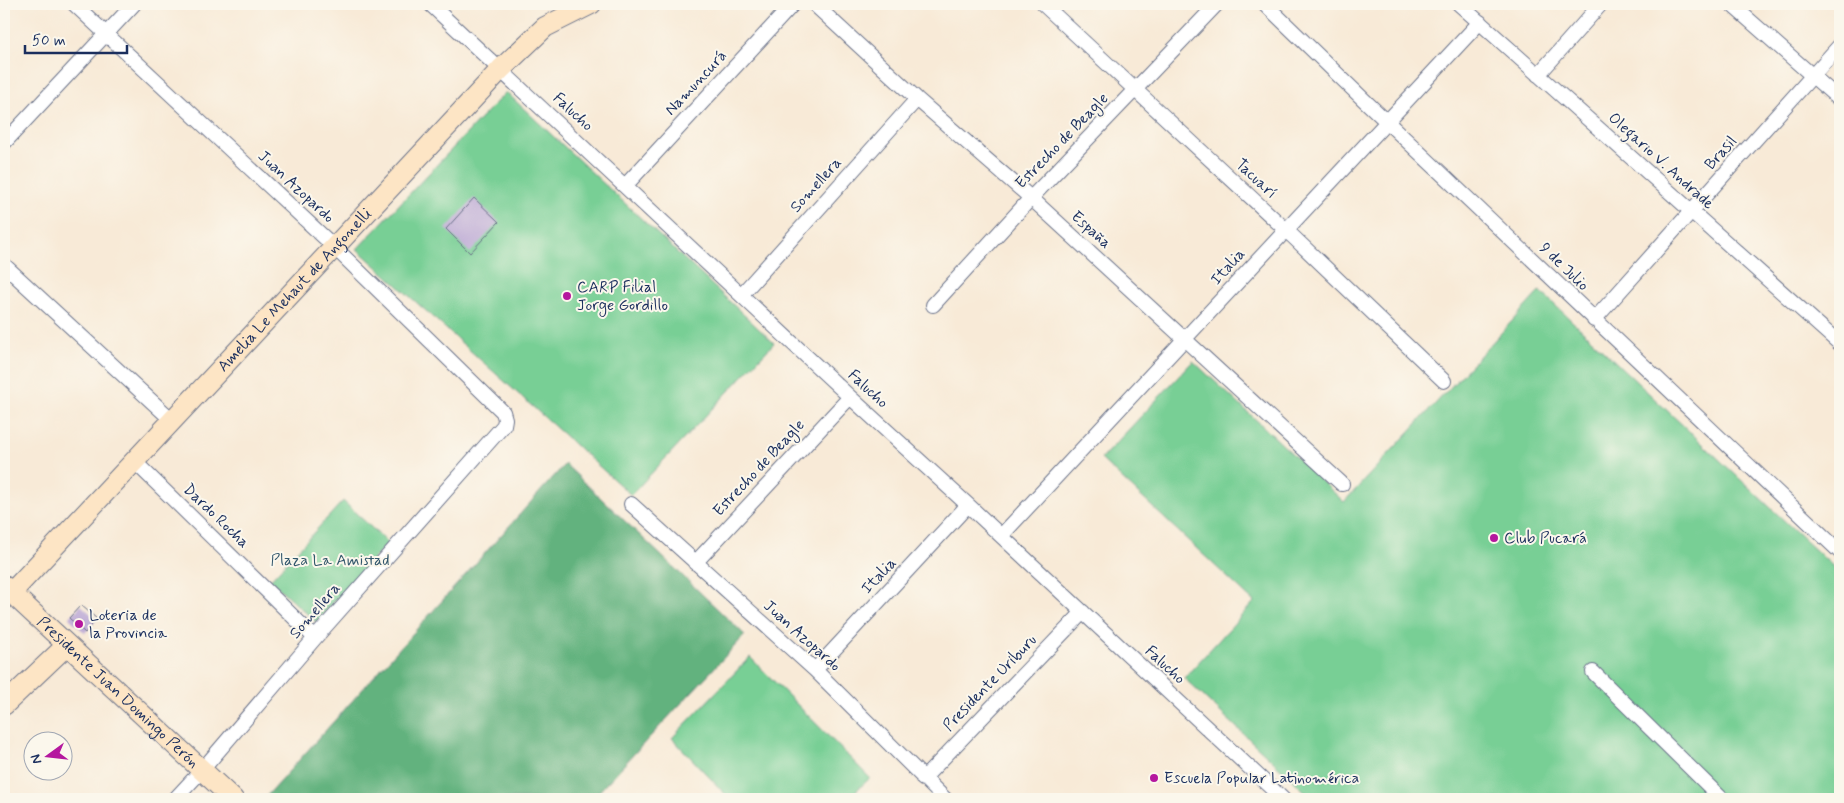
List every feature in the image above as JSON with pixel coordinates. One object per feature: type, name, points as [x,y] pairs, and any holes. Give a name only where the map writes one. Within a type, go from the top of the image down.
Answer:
[{"type":"street","name":"Juan Azopardo","points":[[74,4],[335,248],[503,412],[504,425]]},
{"type":"street","points":[[4,143],[134,4]]},
{"type":"street","name":"Falucho","points":[[430,4],[1083,612],[1275,797]]},
{"type":"street","name":"Amelia Le Mehaut de Angonelli","points":[[7,590],[135,462],[501,69],[545,27],[591,4]]},
{"type":"street","name":"Namuncurá","points":[[625,186],[793,4]]},
{"type":"street","name":"España","points":[[814,4],[917,99],[1031,198],[1342,484]]},
{"type":"street","name":"Tacuarí","points":[[1043,4],[1286,230],[1444,381]]},
{"type":"street","name":"Estrecho de Beagle","points":[[934,305],[1031,198],[1218,4]]},
{"type":"street","name":"9 de Julio","points":[[1265,4],[1362,100],[1840,552]]},
{"type":"street","name":"Olegario V. Andrade","points":[[1459,4],[1840,344]]},
{"type":"street","points":[[1538,75],[1600,4]]},
{"type":"street","points":[[1731,4],[1840,100]]},
{"type":"street","name":"Italia","points":[[1001,536],[1186,340],[1480,22]]},
{"type":"street","name":"Brasil","points":[[1594,320],[1840,45]]},
{"type":"street","name":"Somellera","points":[[741,295],[917,99]]},
{"type":"street","points":[[4,265],[173,421]]},
{"type":"street","name":"Estrecho de Beagle","points":[[695,563],[850,397]]},
{"type":"street","name":"Somellera","points":[[175,799],[314,638],[504,425]]},
{"type":"street","name":"Dardo Rocha","points":[[135,462],[314,638]]},
{"type":"street","name":"Juan Azopardo","points":[[631,504],[815,670],[945,799]]},
{"type":"street","name":"Italia","points":[[815,670],[968,505]]},
{"type":"street","name":"Presidente Juan Domingo Perón","points":[[7,590],[232,799]]},
{"type":"street","name":"Presidente Uriburu","points":[[923,779],[1083,612]]},
{"type":"street","points":[[4,705],[66,646]]},
{"type":"street","points":[[1593,672],[1722,799]]},
{"type":"green space","name":"CARP Filial Jorge Gordillo","points":[[506,92],[774,343],[631,495],[357,249]]},
{"type":"green space","name":"Club Pucará","points":[[1540,291],[1840,573],[1840,799],[1313,799],[1184,678],[1254,602],[1101,459],[1193,361],[1344,502]]},
{"type":"green space","points":[[565,464],[745,635],[592,799],[264,799]]},
{"type":"green space","name":"Plaza La Amistad","points":[[343,501],[388,543],[316,622],[270,580]]},
{"type":"green space","points":[[750,657],[870,778],[847,799],[730,799],[672,738]]},
{"type":"building","points":[[474,198],[499,222],[470,253],[446,229]]},
{"type":"building","points":[[81,605],[97,619],[85,633],[69,618]]},
{"type":"place","name":"CARP Filial Jorge Gordillo","points":[[567,296]]},
{"type":"place","name":"Club Pucará","points":[[1494,538]]},
{"type":"place","name":"Loteria de la Provincia","points":[[79,624]]},
{"type":"place","name":"Escuela Popular Latinomérica","points":[[1154,778]]}]
